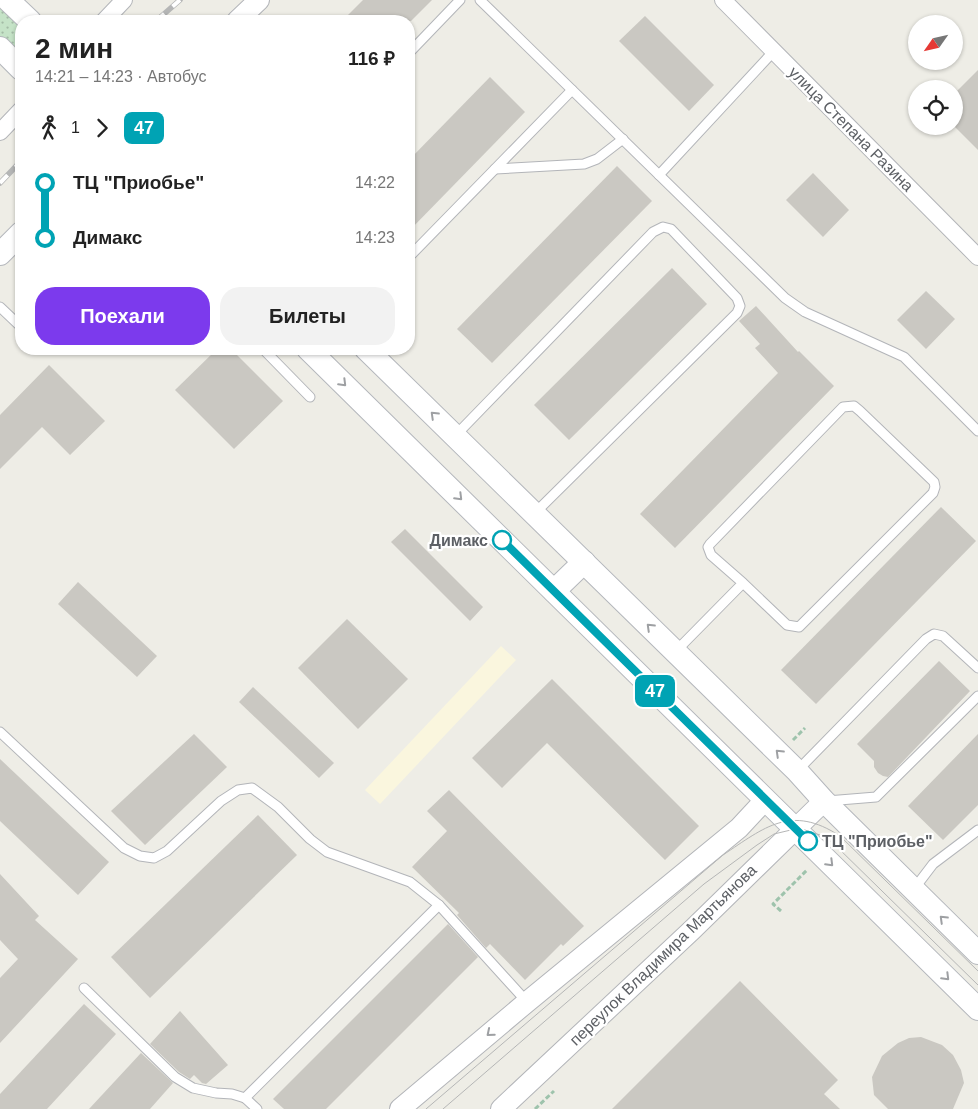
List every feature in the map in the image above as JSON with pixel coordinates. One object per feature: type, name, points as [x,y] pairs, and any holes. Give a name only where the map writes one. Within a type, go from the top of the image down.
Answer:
[{"type":"main road","points":[[8,0],[24,15]]},
{"type":"main road","points":[[0,48],[15,63]]},
{"type":"main road","points":[[0,254],[15,238]]},
{"type":"main road","points":[[314,355],[978,1009]]},
{"type":"main road","points":[[372,355],[797,771],[824,801],[978,953]]},
{"type":"main road","points":[[554,591],[584,562]]},
{"type":"street","points":[[110,15],[124,0]]},
{"type":"street","points":[[243,15],[259,0]]},
{"type":"street","name":"улица Степана Разина","points":[[724,0],[978,257]]},
{"type":"street","points":[[0,132],[15,116]]},
{"type":"street","points":[[400,1109],[739,828],[765,800]]},
{"type":"street","name":"переулок Владимира Мартьянова","points":[[501,1109],[692,930],[824,801]]},
{"type":"lane","points":[[415,47],[460,0]]},
{"type":"lane","points":[[480,0],[795,306],[904,357],[978,430]]},
{"type":"lane","points":[[659,175],[774,51]]},
{"type":"lane","points":[[415,251],[572,90]]},
{"type":"lane","points":[[495,169],[584,164],[597,159],[622,139]]},
{"type":"lane","points":[[455,436],[653,232],[663,227],[671,229],[736,298],[740,306],[738,313],[535,514]]},
{"type":"lane","points":[[0,307],[15,321]]},
{"type":"lane","points":[[268,355],[310,397]]},
{"type":"lane","points":[[854,406],[934,482],[933,493],[799,627],[787,625],[743,583],[711,555],[708,547],[843,407],[854,406]]},
{"type":"lane","points":[[675,652],[743,583]]},
{"type":"lane","points":[[797,771],[926,639],[934,634],[943,636],[978,668]]},
{"type":"lane","points":[[824,801],[876,797],[978,696]]},
{"type":"lane","points":[[0,732],[124,848],[140,856],[154,858],[167,851],[221,801],[238,790],[252,788],[278,807],[310,839],[327,852],[410,882],[439,905],[527,1002]]},
{"type":"lane","points":[[914,890],[933,864],[978,830]]},
{"type":"lane","points":[[245,1098],[439,905]]},
{"type":"lane","points":[[84,988],[176,1077],[193,1088],[245,1098],[257,1109]]},
{"type":"path","points":[[535,1109],[554,1091]]},
{"type":"shaded area","points":[[501,646],[516,660],[380,804],[365,790]]},
{"type":"green space","points":[[0,5],[15,20],[15,51],[0,37]]},
{"type":"building","points":[[363,0],[432,0],[415,17],[415,15],[348,15]]},
{"type":"building","points":[[645,16],[714,85],[689,111],[619,41]]},
{"type":"building","points":[[978,70],[978,150],[963,135],[963,85]]},
{"type":"building","points":[[490,77],[525,112],[415,225],[415,154]]},
{"type":"building","points":[[617,166],[652,201],[492,363],[457,329]]},
{"type":"building","points":[[813,173],[849,210],[823,237],[786,200]]},
{"type":"building","points":[[672,268],[707,304],[569,440],[534,405]]},
{"type":"building","points":[[926,291],[955,319],[926,349],[897,320]]},
{"type":"building","points":[[756,306],[798,352],[834,386],[675,548],[640,514],[778,373],[755,348],[760,344],[739,321]]},
{"type":"building","points":[[211,355],[237,355],[283,401],[234,449],[175,390]]},
{"type":"building","points":[[49,365],[105,421],[70,455],[42,427],[0,469],[0,415]]},
{"type":"building","points":[[941,507],[976,541],[816,704],[781,670]]},
{"type":"building","points":[[405,529],[483,607],[470,621],[391,542]]},
{"type":"building","points":[[78,582],[157,656],[137,677],[58,604]]},
{"type":"building","points":[[347,619],[408,679],[358,729],[298,668]]},
{"type":"building","points":[[939,661],[970,691],[888,777],[883,776],[874,767],[874,761],[857,744]]},
{"type":"building","points":[[552,679],[699,826],[665,860],[547,743],[502,788],[472,758]]},
{"type":"building","points":[[253,687],[334,763],[319,778],[239,702]]},
{"type":"building","points":[[194,734],[227,767],[145,845],[111,811]]},
{"type":"building","points":[[978,734],[978,805],[943,840],[908,806]]},
{"type":"building","points":[[0,759],[109,862],[78,895],[0,821]]},
{"type":"building","points":[[449,790],[584,926],[563,946],[561,944],[525,980],[490,944],[486,948],[457,915],[459,913],[412,867],[447,831],[427,811]]},
{"type":"building","points":[[258,815],[297,855],[150,998],[111,957]]},
{"type":"building","points":[[0,874],[39,916],[35,920],[78,959],[0,1043],[0,978],[18,959],[0,940]]},
{"type":"building","points":[[448,924],[478,957],[326,1109],[284,1109],[273,1099]]},
{"type":"building","points":[[740,981],[838,1080],[824,1094],[840,1109],[612,1109]]},
{"type":"building","points":[[84,1004],[116,1034],[47,1109],[0,1109],[0,1094]]},
{"type":"building","points":[[180,1011],[228,1065],[206,1084],[202,1083],[194,1075],[190,1079],[179,1072],[150,1044]]},
{"type":"building","points":[[921,1037],[942,1045],[953,1055],[961,1070],[964,1083],[953,1109],[888,1109],[874,1095],[872,1077],[882,1056],[898,1043],[909,1038]]},
{"type":"building","points":[[141,1053],[173,1083],[150,1109],[89,1109]]},
{"type":"tram line","points":[[426,1109],[723,855],[752,836],[779,823],[807,822],[823,826],[840,836],[978,971]]},
{"type":"tram line","points":[[443,1109],[704,884],[774,834],[795,829],[823,836],[833,843],[978,985]]},
{"type":"railway","points":[[163,15],[180,0]]},
{"type":"railway","points":[[0,183],[15,167]]},
{"type":"bus line","name":"47","points":[[502,540],[808,841]]},
{"type":"place","name":"Димакс","points":[[502,540]]},
{"type":"place","name":"ТЦ \"Приобье\"","points":[[808,841]]}]
